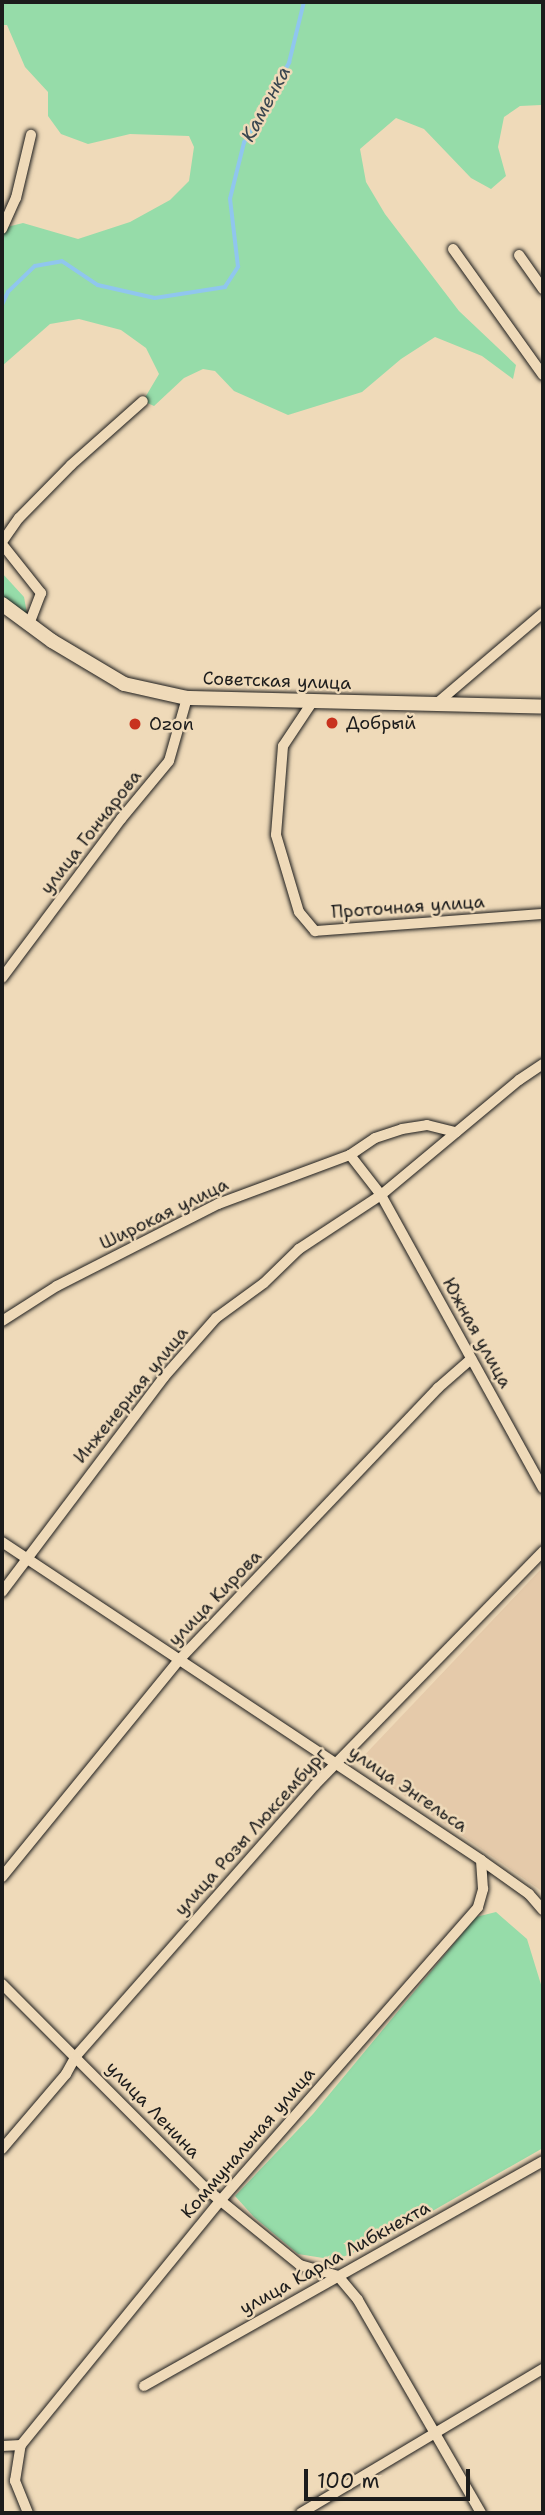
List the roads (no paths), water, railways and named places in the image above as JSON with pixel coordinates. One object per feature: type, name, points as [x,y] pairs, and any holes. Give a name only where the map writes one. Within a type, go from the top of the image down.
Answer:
[{"type":"main road","name":"Советская улица","points":[[2,604],[29,625],[124,684],[187,698],[543,707]]},
{"type":"street","points":[[2,229],[16,198],[31,135]]},
{"type":"street","points":[[453,249],[543,375]]},
{"type":"street","points":[[519,255],[543,289]]},
{"type":"street","points":[[29,625],[41,593],[2,543],[19,518],[63,473],[143,401]]},
{"type":"street","points":[[436,704],[543,613]]},
{"type":"street","name":"улица Гончарова","points":[[2,978],[169,761],[187,698]]},
{"type":"street","name":"Проточная улица","points":[[313,701],[283,746],[276,835],[299,912],[314,932],[543,914]]},
{"type":"street","points":[[350,1155],[380,1195],[543,1064]]},
{"type":"street","name":"Широкая улица","points":[[2,1321],[57,1286],[218,1204],[350,1155],[376,1138],[402,1129],[427,1125],[456,1132]]},
{"type":"street","name":"Южная улица","points":[[380,1195],[543,1488]]},
{"type":"street","name":"Инженерная улица","points":[[2,1592],[164,1377],[216,1318],[264,1283],[299,1250],[380,1195]]},
{"type":"street","name":"улица Кирова","points":[[2,1877],[180,1659],[438,1388],[471,1359]]},
{"type":"street","name":"улица Энгельса","points":[[2,1542],[337,1762],[530,1894],[543,1910]]},
{"type":"street","name":"улица Розы Люксембург","points":[[2,2149],[66,2074],[76,2056],[337,1762],[543,1552]]},
{"type":"street","name":"Коммунальная улица","points":[[21,2445],[220,2201],[478,1907],[483,1889],[481,1860]]},
{"type":"street","name":"улица Ленина","points":[[2,1984],[220,2201],[300,2265],[338,2276]]},
{"type":"street","name":"улица Карла Либкнехта","points":[[144,2386],[543,2161]]},
{"type":"street","points":[[338,2276],[358,2300],[481,2513]]},
{"type":"street","points":[[301,2513],[543,2369]]},
{"type":"street","points":[[2,2446],[21,2445],[15,2481],[28,2513]]},
{"type":"waterway","name":"Каменка","points":[[2,305],[8,292],[35,266],[62,261],[98,285],[155,298],[225,287],[238,267],[230,199],[244,143],[289,63],[304,2]]},
{"type":"place","name":"Добрый","points":[[332,723]]},
{"type":"place","name":"Ozon","points":[[135,724]]}]
